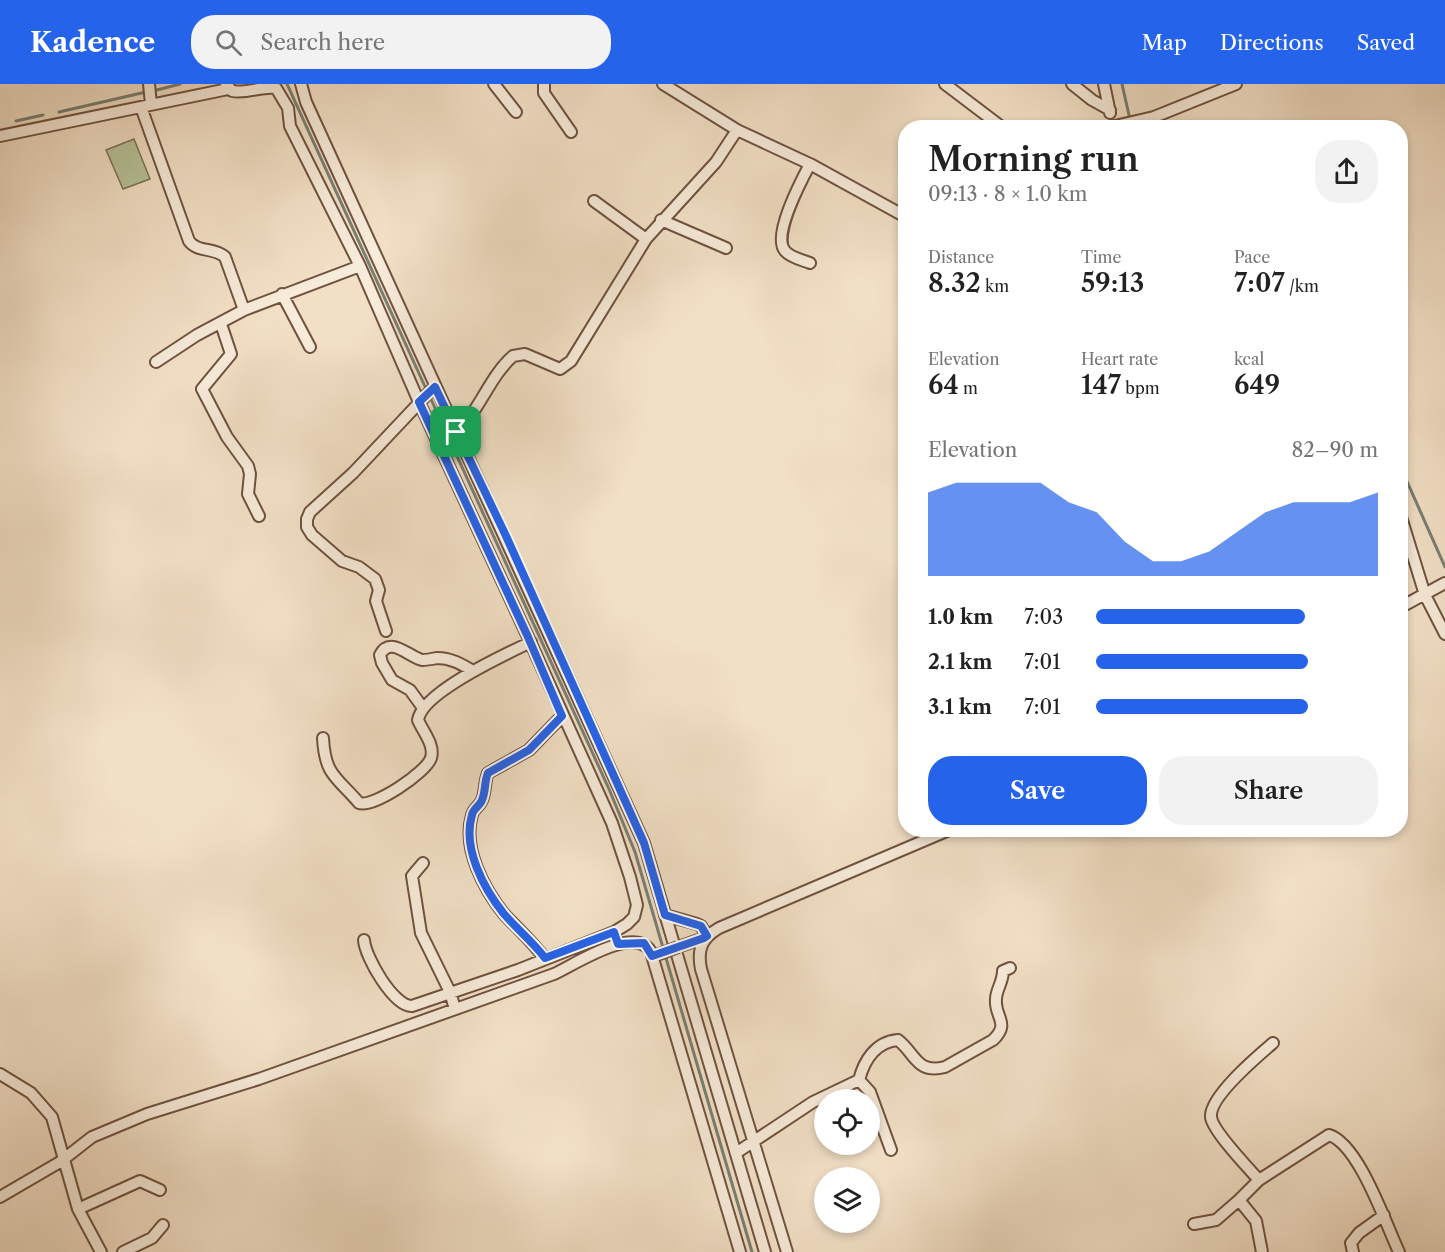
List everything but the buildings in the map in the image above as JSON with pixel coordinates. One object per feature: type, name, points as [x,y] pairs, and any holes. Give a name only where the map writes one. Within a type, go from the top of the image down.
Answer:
[{"type":"street","points":[[0,1197],[92,1137],[147,1114],[269,1075],[554,974],[616,938],[634,917],[637,899],[612,823],[562,716],[536,634],[456,432],[434,388],[384,270],[304,103],[301,84]]},
{"type":"street","points":[[494,84],[516,112]]},
{"type":"street","points":[[544,84],[544,93],[571,132]]},
{"type":"street","points":[[663,84],[737,130],[810,164],[898,213]]},
{"type":"street","points":[[945,84],[992,120]]},
{"type":"street","points":[[1072,84],[1092,100],[1110,110]]},
{"type":"street","points":[[1104,84],[1111,120]]},
{"type":"street","points":[[1141,120],[1236,84]]},
{"type":"street","points":[[0,136],[148,96],[227,86],[239,93],[265,87],[276,88],[289,108],[290,126],[360,266],[420,400],[536,634],[644,843],[765,1252]]},
{"type":"street","points":[[148,96],[189,241],[197,248],[215,251],[225,257],[244,310]]},
{"type":"street","points":[[289,108],[304,103]]},
{"type":"street","points":[[456,432],[470,417],[513,356],[525,354],[560,369],[571,362],[646,239],[716,162],[737,130]]},
{"type":"street","points":[[810,164],[789,212],[781,240],[788,254],[810,263]]},
{"type":"street","points":[[594,201],[646,239]]},
{"type":"street","points":[[661,220],[726,248]]},
{"type":"street","points":[[156,362],[244,310],[360,266]]},
{"type":"street","points":[[282,294],[310,347]]},
{"type":"street","points":[[221,324],[231,354],[202,389],[227,437],[248,466],[250,474],[248,494],[259,516]]},
{"type":"street","points":[[386,631],[377,608],[379,584],[375,579],[334,554],[312,535],[307,527],[307,519],[310,512],[353,473],[420,400],[434,388]]},
{"type":"street","points":[[1408,535],[1445,634]]},
{"type":"street","points":[[1408,603],[1445,583]]},
{"type":"street","points":[[323,738],[324,758],[331,774],[359,803],[364,805],[374,802],[416,777],[431,758],[430,742],[418,720],[423,708],[473,671],[536,634]]},
{"type":"street","points":[[423,708],[412,691],[392,680],[387,672],[380,655],[387,647],[400,649],[425,660],[449,659],[473,671]]},
{"type":"street","points":[[545,958],[491,895],[470,847],[469,830],[472,812],[483,798],[488,773],[529,750],[562,716]]},
{"type":"street","points":[[655,956],[706,937],[719,928],[933,837]]},
{"type":"street","points":[[423,864],[412,876],[419,926],[451,993],[455,1008]]},
{"type":"street","points":[[665,915],[701,926],[706,937]]},
{"type":"street","points":[[706,937],[699,951],[701,969],[787,1252]]},
{"type":"street","points":[[364,940],[368,957],[394,995],[405,1005],[412,1006],[545,958],[616,938],[644,943],[655,956],[741,1252]]},
{"type":"street","points":[[736,1154],[813,1102],[859,1080],[866,1061],[881,1045],[890,1041],[898,1040],[921,1065],[937,1069],[945,1067],[993,1040],[999,1034],[1002,1026],[996,999],[1003,978],[1002,971],[1010,968]]},
{"type":"street","points":[[1259,1180],[1214,1125],[1211,1114],[1213,1107],[1236,1077],[1273,1043]]},
{"type":"street","points":[[0,1074],[31,1093],[52,1117],[78,1209],[101,1252]]},
{"type":"street","points":[[859,1080],[870,1092],[891,1150]]},
{"type":"street","points":[[1194,1224],[1216,1220],[1259,1180],[1324,1136],[1334,1137],[1362,1172],[1375,1194],[1399,1252]]},
{"type":"street","points":[[78,1209],[140,1181],[160,1190]]},
{"type":"street","points":[[1239,1200],[1256,1221],[1262,1252]]},
{"type":"street","points":[[1353,1252],[1351,1243],[1356,1236],[1384,1215]]},
{"type":"street","points":[[123,1252],[152,1238],[163,1225]]},
{"type":"green space","points":[[134,139],[150,179],[123,189],[106,150]]},
{"type":"waterway","points":[[153,91],[180,84]]},
{"type":"waterway","points":[[287,84],[427,391]]},
{"type":"waterway","points":[[1122,84],[1129,115]]},
{"type":"waterway","points":[[59,112],[146,92]]},
{"type":"waterway","points":[[16,121],[43,115]]},
{"type":"waterway","points":[[430,397],[609,789],[635,852],[752,1252]]},
{"type":"waterway","points":[[1408,484],[1445,567]]},
{"type":"route","points":[[435,387],[456,432],[506,536],[644,843],[665,915],[701,926],[707,936],[704,938],[652,956],[644,943],[618,944],[614,932],[545,958],[491,895],[470,847],[469,830],[472,812],[483,798],[485,779],[492,769],[529,750],[562,716],[419,402],[435,387]]}]
